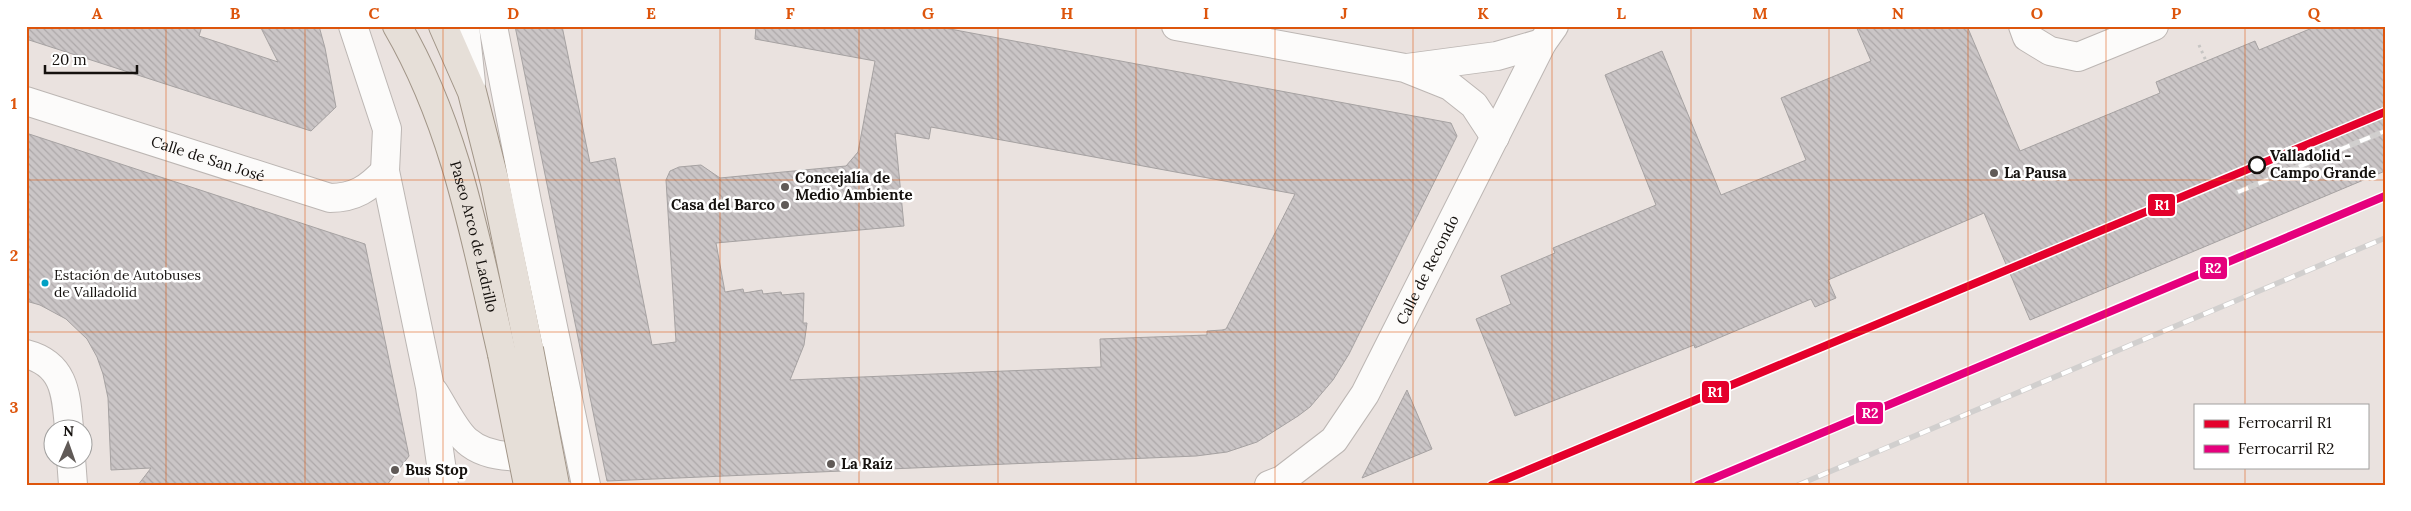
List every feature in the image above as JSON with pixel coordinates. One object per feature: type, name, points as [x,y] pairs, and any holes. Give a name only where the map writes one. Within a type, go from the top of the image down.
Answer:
[{"type":"main road","name":"Paseo Arco de Ladrillo","points":[[397,26],[443,126],[466,198],[502,354],[528,485]]},
{"type":"main road","name":"Paseo Arco de Ladrillo","points":[[442,26],[472,92],[495,183],[555,485]]},
{"type":"street","points":[[352,26],[387,129],[385,171],[430,387],[444,485]]},
{"type":"street","name":"Paseo Arco de Ladrillo","points":[[464,26],[472,92]]},
{"type":"street","points":[[493,26],[586,485]]},
{"type":"street","points":[[1176,26],[1405,68],[1450,86],[1474,105],[1495,136]]},
{"type":"street","points":[[2023,26],[2027,37],[2050,51],[2078,57],[2154,26]]},
{"type":"street","points":[[1405,68],[1497,56],[1548,34]]},
{"type":"street","name":"Calle de Recondo","points":[[1269,485],[1282,480],[1334,440],[1365,394],[1548,34]]},
{"type":"street","name":"Calle de San José","points":[[26,101],[330,198],[360,194],[385,171]]},
{"type":"street","points":[[26,354],[42,358],[56,372],[66,399],[68,418]]},
{"type":"street","points":[[430,387],[466,441],[482,451],[506,456],[547,455],[560,448],[573,425]]},
{"type":"street","points":[[72,468],[73,485]]},
{"type":"path","points":[[2199,45],[2206,61]]},
{"type":"building","points":[[26,26],[202,26],[199,36],[278,62],[260,26],[319,26],[336,107],[311,131],[26,39]]},
{"type":"building","points":[[515,26],[562,26],[590,163],[615,158],[652,345],[676,342],[666,180],[670,171],[679,167],[701,165],[720,178],[846,166],[858,152],[875,61],[755,39],[756,26],[934,26],[1451,123],[1457,136],[1349,354],[1333,380],[1310,407],[1257,442],[1227,452],[1196,456],[607,481]],"holes":[[[931,127],[1295,194],[1226,329],[1207,331],[1207,335],[1100,339],[1101,367],[790,380],[804,345],[807,323],[803,323],[804,293],[782,295],[781,292],[763,294],[762,290],[744,293],[743,289],[725,292],[716,243],[904,226],[895,133],[929,139]]]},
{"type":"building","points":[[1856,26],[1967,26],[2020,151],[2160,93],[2156,82],[2255,41],[2259,50],[2317,26],[2385,26],[2385,171],[2030,320],[1984,213],[1828,280],[1836,298],[1815,307],[1811,299],[1695,348],[1694,345],[1515,416],[1476,319],[1511,304],[1501,276],[1555,253],[1553,248],[1656,205],[1605,75],[1662,51],[1721,195],[1806,160],[1781,98],[1871,61]]},
{"type":"building","points":[[26,133],[365,244],[409,456],[387,485],[138,485],[151,468],[111,470],[108,398],[97,357],[87,339],[66,319],[40,305],[26,301]]},
{"type":"building","points":[[1407,390],[1432,449],[1362,478]]},
{"type":"railway","points":[[2230,177],[2385,112]]},
{"type":"railway","points":[[2238,192],[2385,131]]},
{"type":"railway","points":[[1798,485],[2385,238]]},
{"type":"rail line","name":"R1","points":[[1492,485],[2385,112]]},
{"type":"rail line","name":"R2","points":[[1698,485],[2385,196]]},
{"type":"place","name":"Valladolid - Campo Grande","points":[[2257,165]]},
{"type":"place","name":"La Pausa","points":[[1994,173]]},
{"type":"place","name":"Concejalía de Medio Ambiente","points":[[785,187]]},
{"type":"place","name":"Casa del Barco","points":[[785,205]]},
{"type":"place","name":"Estación de Autobuses de Valladolid","points":[[45,283]]},
{"type":"place","name":"La Raíz","points":[[831,464]]},
{"type":"place","name":"Bus Stop","points":[[395,470]]}]
